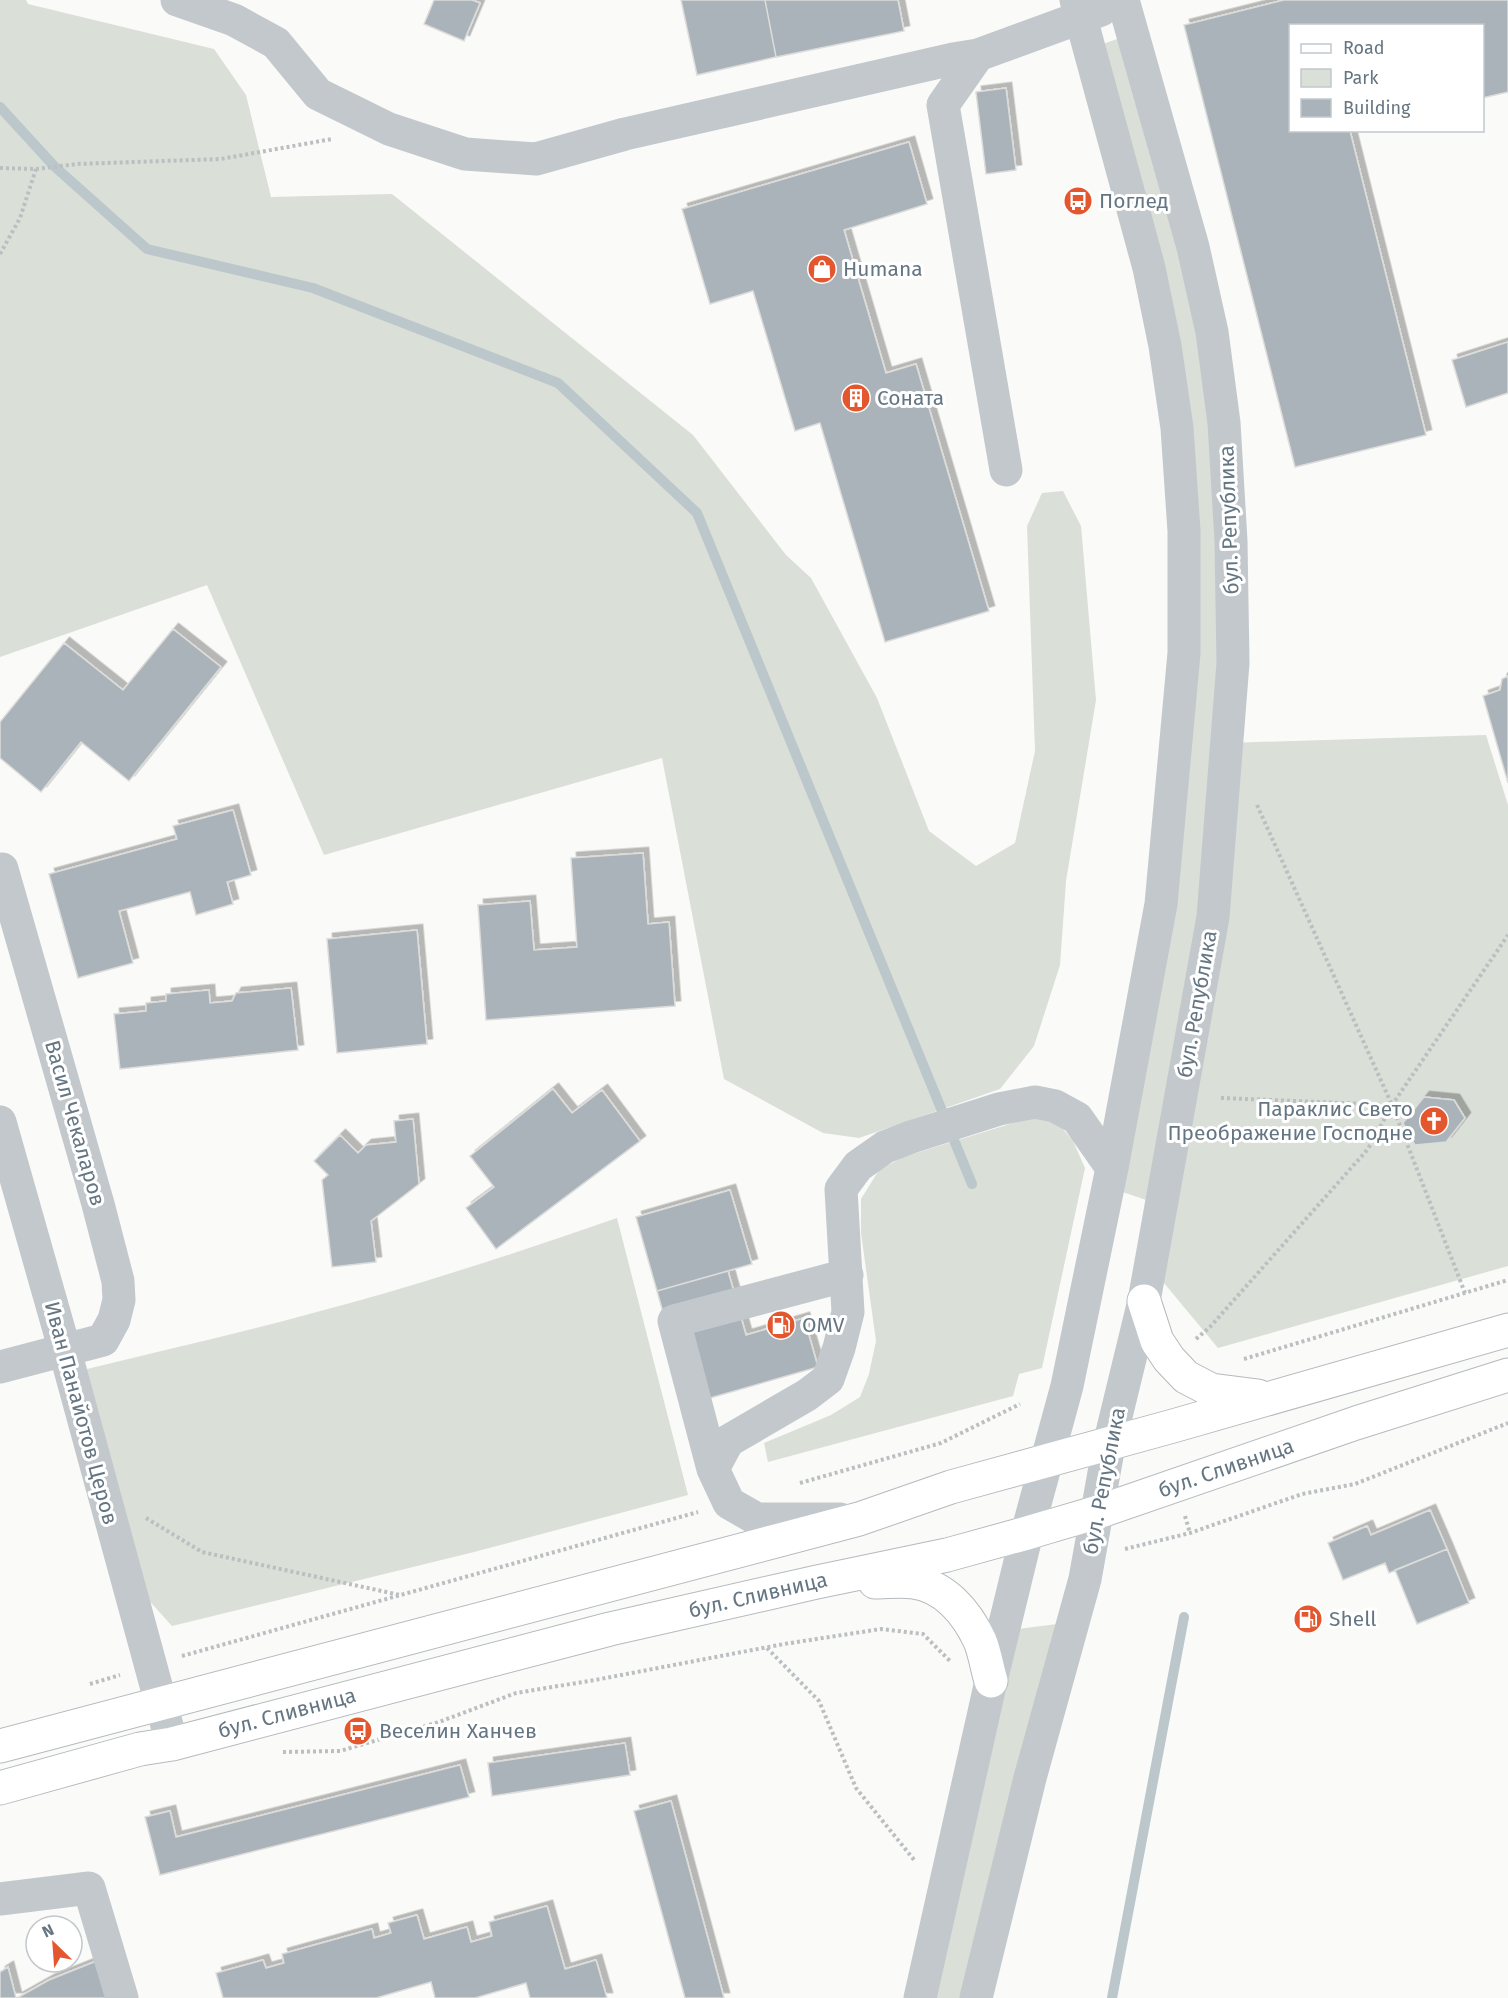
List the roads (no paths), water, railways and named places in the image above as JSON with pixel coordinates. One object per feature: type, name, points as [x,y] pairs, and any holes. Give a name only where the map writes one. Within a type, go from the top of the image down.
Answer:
[{"type":"main road","points":[[1144,1301],[1157,1341],[1169,1359],[1186,1377],[1211,1390],[1275,1397]]},
{"type":"main road","name":"бул. Сливница","points":[[0,1746],[859,1519],[951,1487],[1109,1445],[1508,1330]]},
{"type":"main road","name":"бул. Сливница","points":[[0,1788],[140,1749],[172,1744],[610,1629],[947,1555],[1098,1512],[1508,1375]]},
{"type":"main road","points":[[816,1582],[914,1582],[934,1589],[953,1600],[967,1617],[981,1642],[991,1681]]},
{"type":"street","points":[[177,0],[234,20],[276,42],[318,94],[389,129],[465,154],[536,159],[624,134],[978,55],[1078,8],[1126,1]]},
{"type":"street","name":"бул. Република","points":[[976,1998],[1030,1778],[1085,1579],[1109,1445],[1144,1301],[1213,917],[1233,663],[1231,541],[1224,423],[1212,332],[1192,247],[1126,1]]},
{"type":"street","points":[[920,1998],[991,1681],[1027,1533],[1067,1386],[1112,1168],[1161,904],[1184,653],[1184,531],[1177,428],[1165,346],[1149,268],[1078,8]]},
{"type":"street","points":[[978,55],[943,105],[1006,470]]},
{"type":"street","name":"Васил Чекаларов","points":[[0,869],[2,869],[29,959],[118,1281],[119,1300],[114,1320],[104,1340],[65,1351]]},
{"type":"street","points":[[713,1469],[728,1441],[807,1395],[828,1379],[848,1312],[841,1189],[858,1166],[885,1147],[911,1137],[999,1109],[1035,1102],[1055,1106],[1077,1119],[1112,1168]]},
{"type":"street","name":"Иван Панайотов Церов","points":[[0,1122],[172,1744]]},
{"type":"street","points":[[847,1275],[674,1322],[713,1469],[729,1503],[757,1519],[859,1519]]},
{"type":"street","points":[[0,1367],[65,1351]]},
{"type":"street","points":[[0,1899],[89,1888],[122,1998]]},
{"type":"waterway","points":[[0,107],[54,166],[147,249],[313,288],[558,383],[697,513],[972,1184]]},
{"type":"waterway","points":[[1112,1998],[1184,1617]]},
{"type":"place","name":"Поглед","points":[[1078,201]]},
{"type":"place","name":"Humana","points":[[822,269]]},
{"type":"place","name":"Соната","points":[[856,398]]},
{"type":"place","name":"Параклис Свето Преображение Господне","points":[[1434,1121]]},
{"type":"place","name":"OMV","points":[[781,1325]]},
{"type":"place","name":"Shell","points":[[1308,1619]]},
{"type":"place","name":"Веселин Ханчев","points":[[358,1731]]}]
